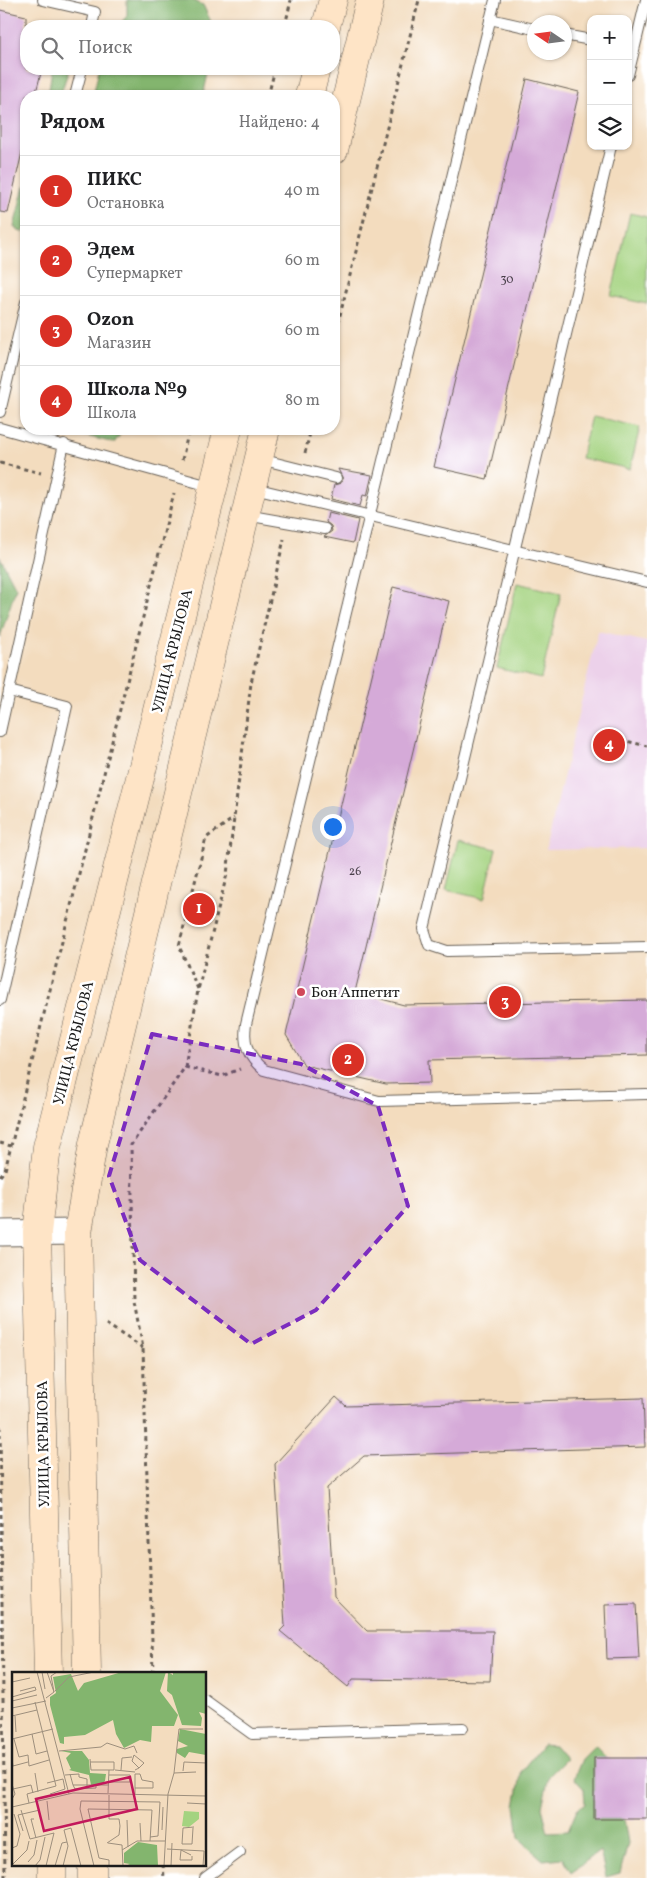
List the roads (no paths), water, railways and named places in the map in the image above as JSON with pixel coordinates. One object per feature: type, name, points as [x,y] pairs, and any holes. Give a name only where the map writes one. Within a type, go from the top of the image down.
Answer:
[{"type":"main road","points":[[327,20],[332,0]]},
{"type":"main road","points":[[340,125],[370,0]]},
{"type":"main road","points":[[311,90],[314,75]]},
{"type":"main road","name":"УЛИЦА КРЫЛОВА","points":[[48,1672],[37,1232],[46,1146],[227,435]]},
{"type":"main road","points":[[87,1672],[78,1232],[93,1144],[265,435]]},
{"type":"street","points":[[0,1233],[78,1232]]},
{"type":"lane","points":[[42,0],[95,12],[93,20]]},
{"type":"lane","points":[[495,0],[246,1024],[244,1039],[247,1052],[254,1062],[264,1070],[379,1101],[647,1094]]},
{"type":"lane","points":[[632,46],[646,0]]},
{"type":"lane","points":[[490,19],[527,27]]},
{"type":"lane","points":[[572,36],[587,39]]},
{"type":"lane","points":[[77,90],[80,75]]},
{"type":"lane","points":[[610,150],[426,919],[425,937],[430,945],[436,949],[447,951],[647,947]]},
{"type":"lane","points":[[0,412],[20,327]]},
{"type":"lane","points":[[0,428],[20,433]]},
{"type":"lane","points":[[28,435],[214,487]]},
{"type":"lane","points":[[0,732],[64,444]]},
{"type":"lane","points":[[259,459],[336,478]]},
{"type":"lane","points":[[252,487],[647,582]]},
{"type":"lane","points":[[245,515],[325,529]]},
{"type":"lane","points":[[0,1000],[67,706],[9,691]]},
{"type":"lane","points":[[206,1701],[252,1734],[463,1728]]},
{"type":"lane","points":[[205,1878],[240,1852]]},
{"type":"place","name":"Школа №9","points":[[609,745]]},
{"type":"place","name":"ПИКС","points":[[199,909]]},
{"type":"place","name":"Бон Аппетит","points":[[301,992]]},
{"type":"place","name":"Ozon","points":[[505,1002]]},
{"type":"place","name":"Эдем","points":[[348,1060]]}]
